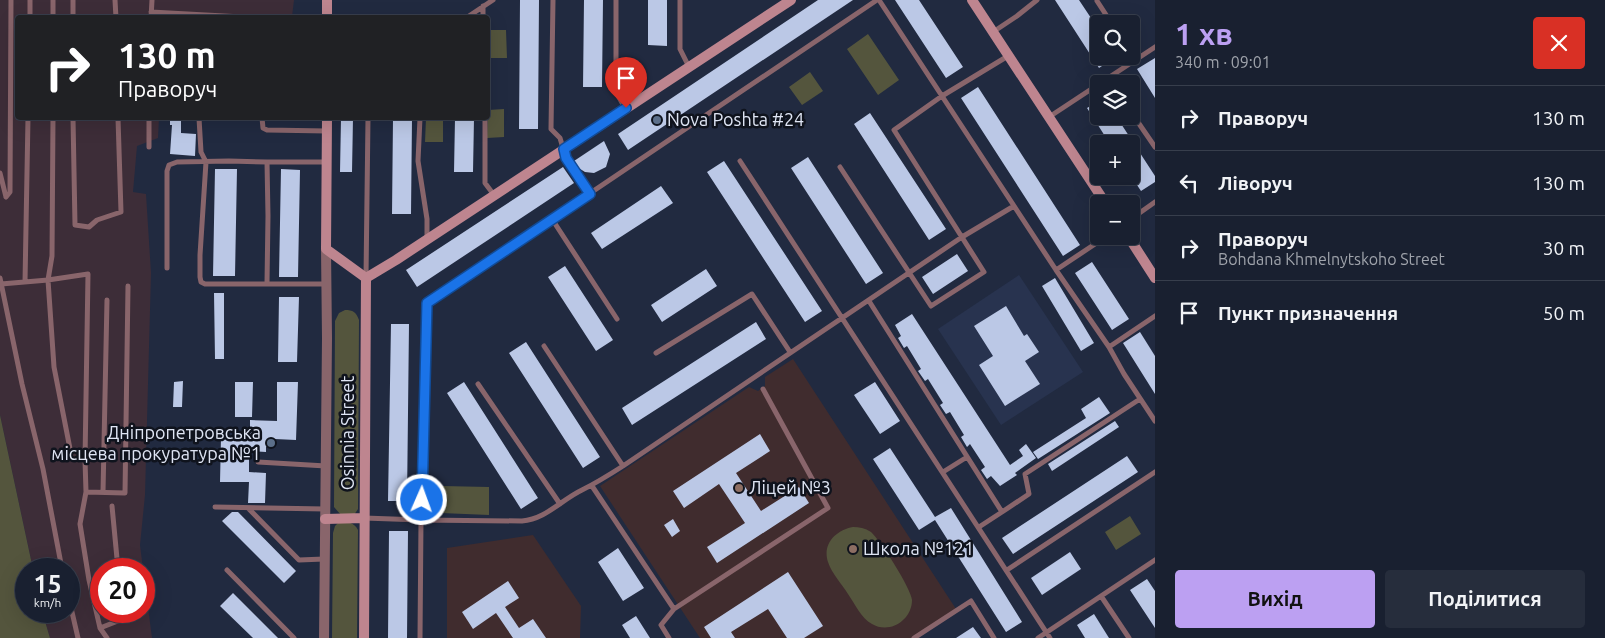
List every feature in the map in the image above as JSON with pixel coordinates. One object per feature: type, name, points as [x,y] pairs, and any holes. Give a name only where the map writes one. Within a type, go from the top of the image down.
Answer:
[{"type":"street","points":[[327,0],[327,15]]},
{"type":"street","points":[[326,249],[366,278],[791,0]]},
{"type":"street","points":[[972,0],[1100,195]]},
{"type":"street","name":"Osinnia Street","points":[[324,638],[327,120]]},
{"type":"street","points":[[1134,245],[1155,278]]},
{"type":"street","name":"Osinnia Street","points":[[364,638],[366,278]]},
{"type":"street","points":[[325,514],[364,518]]},
{"type":"lane","points":[[0,173],[6,197],[10,192],[11,0]]},
{"type":"lane","points":[[30,0],[30,15]]},
{"type":"lane","points":[[53,0],[53,15]]},
{"type":"lane","points":[[73,0],[73,15]]},
{"type":"lane","points":[[115,0],[116,15]]},
{"type":"lane","points":[[151,15],[152,0]]},
{"type":"lane","points":[[470,15],[493,0]]},
{"type":"lane","points":[[553,0],[551,129],[560,138],[566,158],[590,194]]},
{"type":"lane","points":[[616,0],[616,92],[626,108]]},
{"type":"lane","points":[[680,0],[680,49],[690,67]]},
{"type":"lane","points":[[420,638],[427,303],[878,0],[1109,347],[1155,422]]},
{"type":"lane","points":[[993,32],[1037,0]]},
{"type":"lane","points":[[1097,1],[1106,15]]},
{"type":"lane","points":[[483,6],[484,15]]},
{"type":"lane","points":[[1140,57],[1155,47]]},
{"type":"lane","points":[[840,168],[931,306],[984,272],[894,130],[942,96],[1008,56]]},
{"type":"lane","points":[[1112,75],[1128,65]]},
{"type":"lane","points":[[1049,117],[1090,90]]},
{"type":"lane","points":[[25,282],[28,120]]},
{"type":"lane","points":[[53,120],[52,256],[48,280],[54,367],[72,459],[85,460]]},
{"type":"lane","points":[[74,120],[75,225],[90,227],[97,220],[121,212],[118,120]]},
{"type":"lane","points":[[149,147],[150,120]]},
{"type":"lane","points":[[199,120],[200,152],[206,162],[200,254],[200,278],[202,282],[206,284],[326,284]]},
{"type":"lane","points":[[262,120],[263,128],[267,130],[327,131]]},
{"type":"lane","points":[[366,278],[368,120]]},
{"type":"lane","points":[[420,120],[418,161],[427,219],[427,239]]},
{"type":"lane","points":[[484,120],[485,183],[494,195]]},
{"type":"lane","points":[[1140,125],[1155,147]]},
{"type":"lane","points":[[166,268],[167,170],[169,164],[177,162],[228,161],[326,162]]},
{"type":"lane","points":[[740,161],[1050,638]]},
{"type":"lane","points":[[267,162],[267,283]]},
{"type":"lane","points":[[1140,213],[1155,202]]},
{"type":"lane","points":[[364,518],[532,520],[623,466],[790,352],[962,238],[1014,206]]},
{"type":"lane","points":[[552,218],[617,319]]},
{"type":"lane","points":[[1056,270],[1094,245]]},
{"type":"lane","points":[[60,558],[43,469],[22,384],[1,281],[25,282],[88,274],[86,492],[80,524],[89,580],[100,628],[107,638]]},
{"type":"lane","points":[[86,492],[125,493],[128,286]]},
{"type":"lane","points":[[656,353],[752,294],[790,352]]},
{"type":"lane","points":[[103,492],[107,300]]},
{"type":"lane","points":[[869,301],[1002,512]]},
{"type":"lane","points":[[1109,347],[1155,316]]},
{"type":"lane","points":[[544,346],[623,466]]},
{"type":"lane","points":[[478,384],[560,504]]},
{"type":"lane","points":[[669,638],[660,626],[674,609],[828,508],[763,389]]},
{"type":"lane","points":[[979,527],[1029,494],[1025,474],[1140,399]]},
{"type":"lane","points":[[943,472],[967,457]]},
{"type":"lane","points":[[258,462],[326,466]]},
{"type":"lane","points":[[1007,570],[1155,472]]},
{"type":"lane","points":[[592,486],[674,609]]},
{"type":"lane","points":[[112,506],[117,558]]},
{"type":"lane","points":[[215,507],[325,514]]},
{"type":"lane","points":[[248,508],[299,560],[324,559]]},
{"type":"lane","points":[[1038,638],[1154,563]]},
{"type":"lane","points":[[227,570],[294,638]]},
{"type":"lane","points":[[1102,596],[1129,638]]},
{"type":"lane","points":[[914,638],[971,601],[994,638]]},
{"type":"lane","points":[[75,623],[78,638]]},
{"type":"lane","points":[[100,628],[113,623]]},
{"type":"shaded area","points":[[0,0],[294,0],[292,15],[15,15],[15,120],[159,120],[158,138],[137,146],[133,192],[146,194],[151,273],[145,495],[140,545],[142,558],[90,558],[90,623],[150,623],[152,638],[50,638],[46,623],[80,623],[80,558],[31,558],[0,415]]},
{"type":"shaded area","points":[[1019,275],[1083,372],[1001,425],[938,329]]},
{"type":"shaded area","name":"Ліцей №3","points":[[793,359],[956,609],[911,638],[700,638],[600,486],[749,387],[758,391],[765,386],[765,377]]},
{"type":"shaded area","points":[[533,535],[581,606],[580,638],[447,638],[447,548]]},
{"type":"green space","points":[[490,30],[506,30],[507,58],[490,58]]},
{"type":"green space","points":[[868,34],[899,80],[878,95],[847,49]]},
{"type":"green space","points":[[810,72],[823,91],[802,105],[789,87]]},
{"type":"green space","points":[[504,109],[504,137],[487,138],[490,110]]},
{"type":"green space","points":[[426,120],[443,120],[443,142],[425,142]]},
{"type":"green space","points":[[345,310],[354,312],[359,320],[358,509],[354,515],[341,515],[334,507],[335,321],[339,313]]},
{"type":"green space","points":[[0,415],[31,558],[15,558],[15,623],[46,623],[50,638],[0,638]]},
{"type":"green space","points":[[442,486],[489,487],[489,515],[441,513]]},
{"type":"green space","points":[[1130,516],[1141,534],[1116,550],[1105,532]]},
{"type":"green space","points":[[339,522],[355,525],[358,530],[357,638],[332,638],[333,533],[335,526]]},
{"type":"green space","points":[[853,527],[871,532],[894,564],[910,594],[912,600],[910,611],[896,625],[880,627],[868,621],[858,610],[828,562],[827,549],[832,539],[841,531]]},
{"type":"building","points":[[520,0],[539,0],[538,129],[519,129]]},
{"type":"building","points":[[584,0],[603,0],[602,87],[583,87]]},
{"type":"building","points":[[648,0],[667,0],[667,46],[648,45]]},
{"type":"building","points":[[818,0],[853,0],[628,150],[618,134]]},
{"type":"building","points":[[895,0],[919,0],[963,67],[946,78]]},
{"type":"building","points":[[1055,0],[1079,0],[1090,16],[1090,54]]},
{"type":"building","points":[[1155,58],[1155,98],[1137,69]]},
{"type":"building","points":[[978,87],[1080,245],[1063,256],[961,98]]},
{"type":"building","points":[[870,113],[946,229],[929,240],[854,124]]},
{"type":"building","points":[[170,120],[181,120],[181,133],[196,134],[195,156],[170,154],[172,125],[170,125]]},
{"type":"building","points":[[341,120],[353,120],[352,172],[340,172]]},
{"type":"building","points":[[393,120],[412,120],[411,214],[392,214]]},
{"type":"building","points":[[455,120],[474,120],[473,172],[454,172]]},
{"type":"building","points":[[1098,125],[1122,125],[1128,135],[1104,135]]},
{"type":"building","points":[[604,141],[610,154],[606,167],[594,173],[585,172],[577,167],[574,161]]},
{"type":"building","points":[[1140,153],[1155,176],[1155,182],[1141,191],[1137,185],[1140,185]]},
{"type":"building","points":[[808,157],[883,273],[866,284],[791,168]]},
{"type":"building","points":[[724,161],[822,311],[805,322],[707,172]]},
{"type":"building","points":[[563,167],[574,183],[417,287],[406,270]]},
{"type":"building","points":[[215,169],[237,169],[235,276],[213,276]]},
{"type":"building","points":[[281,169],[300,170],[298,277],[279,277]]},
{"type":"building","points":[[661,186],[673,203],[602,249],[591,233]]},
{"type":"building","points":[[957,254],[968,271],[933,294],[922,277]]},
{"type":"building","points":[[1092,262],[1129,319],[1112,330],[1075,273]]},
{"type":"building","points":[[565,266],[613,340],[596,351],[548,277]]},
{"type":"building","points":[[706,269],[717,286],[662,322],[651,305]]},
{"type":"building","points":[[1055,278],[1094,343],[1081,351],[1042,286]]},
{"type":"building","points":[[214,293],[224,293],[224,359],[215,359]]},
{"type":"building","points":[[279,297],[299,297],[297,362],[278,362]]},
{"type":"building","points":[[1006,306],[1024,336],[1027,334],[1039,352],[1025,361],[1040,384],[1005,406],[979,365],[993,356],[974,326]]},
{"type":"building","points":[[912,314],[1010,465],[1023,456],[1019,450],[1026,444],[1036,458],[1015,473],[1017,475],[1000,486],[991,476],[987,479],[981,470],[985,467],[970,444],[967,447],[961,437],[964,435],[950,412],[946,414],[940,405],[943,403],[928,379],[925,381],[918,371],[921,369],[907,346],[904,348],[898,338],[901,336],[895,325]]},
{"type":"building","points":[[756,322],[766,339],[632,425],[622,408]]},
{"type":"building","points":[[391,324],[409,324],[407,501],[388,501]]},
{"type":"building","points":[[1140,332],[1155,356],[1155,394],[1123,343]]},
{"type":"building","points":[[526,342],[600,457],[583,468],[509,353]]},
{"type":"building","points":[[183,381],[182,407],[173,407],[174,382]]},
{"type":"building","points":[[235,382],[253,382],[252,417],[235,417]]},
{"type":"building","points":[[277,382],[298,382],[296,440],[275,439],[266,447],[266,452],[249,451],[249,472],[266,473],[265,503],[248,503],[249,482],[220,482],[221,437],[250,437],[250,420],[277,421]]},
{"type":"building","points":[[464,382],[538,498],[521,509],[447,393]]},
{"type":"building","points":[[875,382],[900,421],[880,434],[854,395]]},
{"type":"building","points":[[1099,397],[1110,413],[1038,459],[1033,452],[1086,418],[1081,409]]},
{"type":"building","points":[[1115,421],[1119,427],[1052,471],[1048,464]]},
{"type":"building","points":[[760,434],[770,451],[736,473],[761,511],[799,487],[809,503],[717,563],[707,547],[745,523],[719,484],[684,508],[673,491]]},
{"type":"building","points":[[890,448],[935,517],[951,508],[1022,622],[1006,632],[935,520],[919,530],[873,459]]},
{"type":"building","points":[[1127,456],[1138,472],[1013,554],[1002,538]]},
{"type":"building","points":[[232,512],[238,512],[296,571],[284,583],[222,521]]},
{"type":"building","points":[[673,519],[680,531],[672,537],[664,525]]},
{"type":"building","points":[[389,531],[408,531],[407,638],[388,638]]},
{"type":"building","points":[[618,548],[644,588],[623,601],[598,562]]},
{"type":"building","points":[[1070,552],[1081,569],[1042,595],[1031,578]]},
{"type":"building","points":[[788,572],[823,626],[804,638],[787,638],[768,609],[731,632],[735,638],[711,638],[704,627]]},
{"type":"building","points":[[1147,579],[1155,591],[1155,628],[1130,590]]},
{"type":"building","points":[[508,581],[519,598],[505,607],[519,628],[533,619],[546,638],[513,638],[496,613],[473,629],[462,612]]},
{"type":"building","points":[[233,593],[278,638],[253,638],[220,606]]},
{"type":"building","points":[[1094,614],[1109,638],[1085,638],[1077,625]]},
{"type":"building","points":[[636,616],[650,638],[630,638],[622,625]]},
{"type":"building","points":[[973,627],[981,638],[956,638]]},
{"type":"place","name":"Nova Poshta #24","points":[[657,120]]},
{"type":"place","name":"Дніпропетровська місцева прокуратура №1","points":[[271,443]]},
{"type":"place","name":"Ліцей №3","points":[[739,488]]},
{"type":"place","name":"Школа №121","points":[[853,549]]},
{"type":"route","points":[[422,500],[427,303],[590,194],[566,158],[564,149],[626,108]]}]
